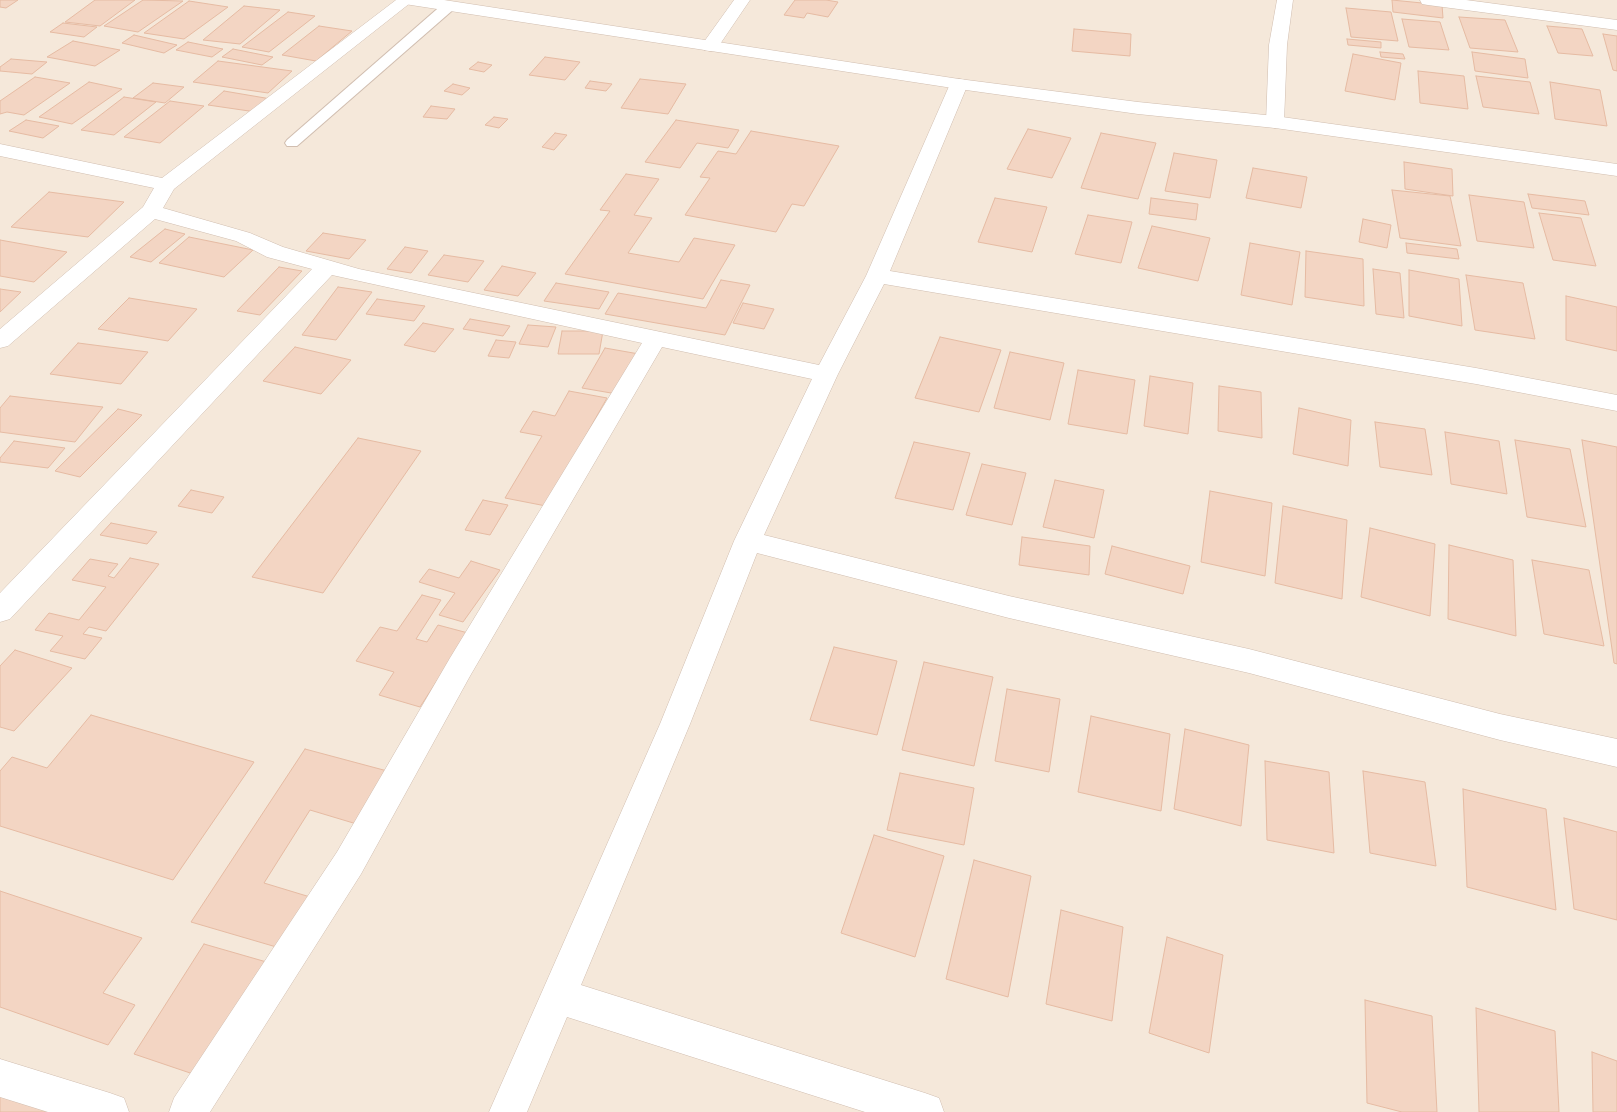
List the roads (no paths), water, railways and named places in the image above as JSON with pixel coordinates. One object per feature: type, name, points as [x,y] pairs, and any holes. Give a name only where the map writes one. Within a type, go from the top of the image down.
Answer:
[{"type":"street","points":[[0,341],[151,211],[166,185],[406,0]]},
{"type":"street","points":[[411,0],[453,3],[710,46],[959,84],[1138,108],[1275,122],[1617,170]]},
{"type":"street","points":[[710,46],[742,0]]},
{"type":"street","points":[[1275,122],[1278,45],[1285,0]]},
{"type":"street","points":[[1428,0],[1617,25]]},
{"type":"street","points":[[508,1112],[675,724],[748,541],[826,374],[877,276],[959,84]]},
{"type":"street","points":[[0,150],[166,185]]},
{"type":"street","points":[[151,211],[243,237],[275,252],[327,267],[478,302],[826,374]]},
{"type":"street","points":[[0,611],[327,267]]},
{"type":"street","points":[[877,276],[1476,376],[1617,403]]},
{"type":"street","points":[[188,1112],[349,863],[460,667],[656,338]]},
{"type":"street","points":[[748,541],[1009,607],[1248,661],[1500,726],[1617,753]]},
{"type":"street","points":[[557,996],[925,1112]]},
{"type":"street","points":[[0,1078],[110,1112]]},
{"type":"lane","points":[[292,143],[453,3]]}]
